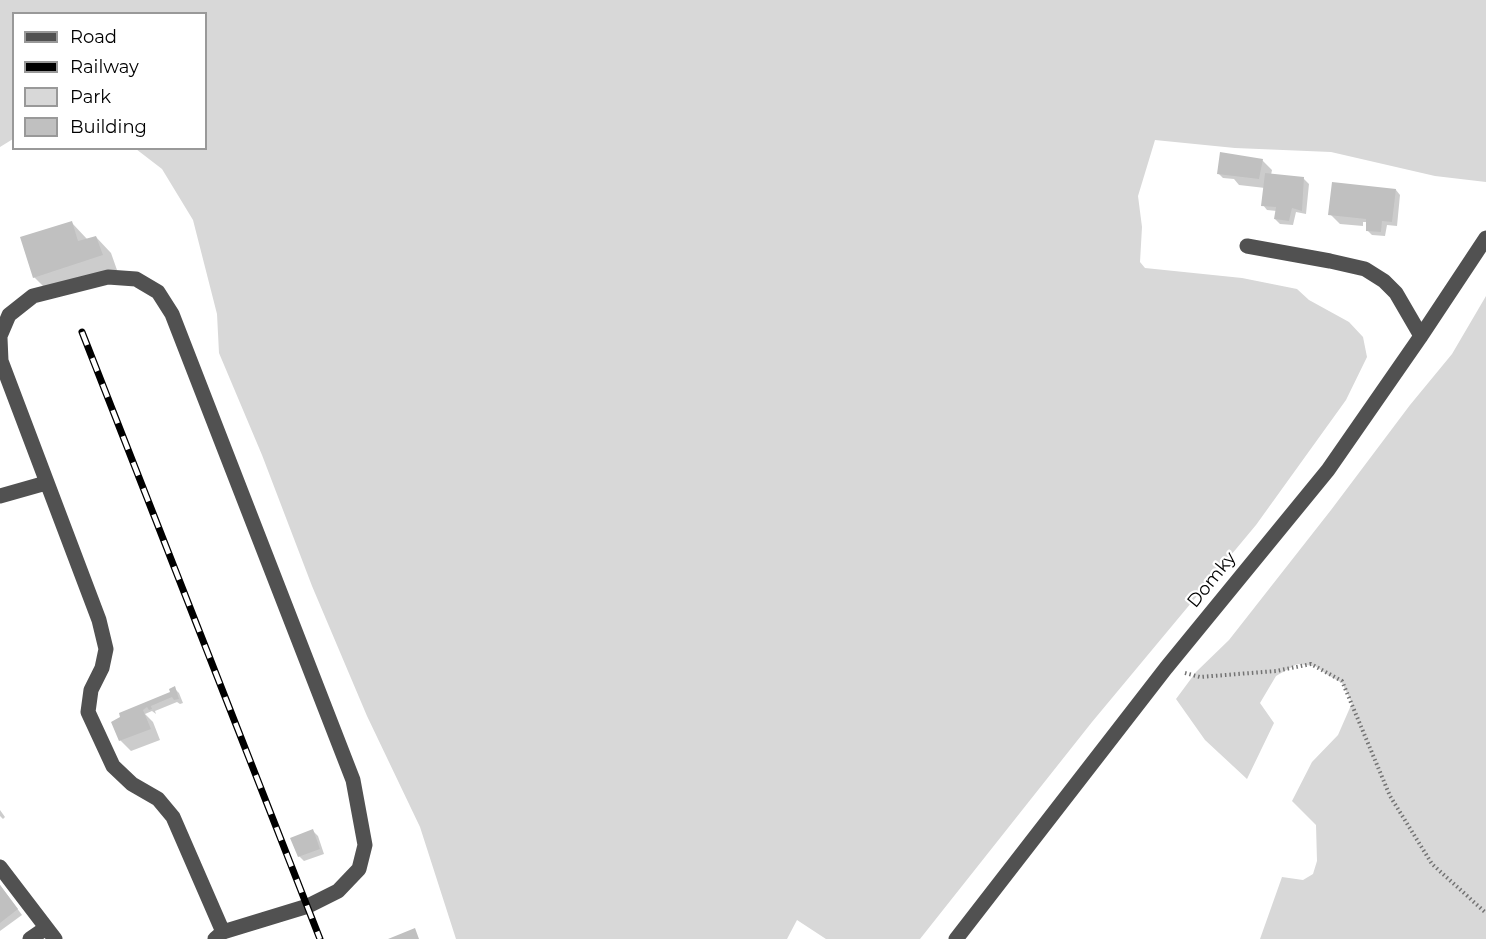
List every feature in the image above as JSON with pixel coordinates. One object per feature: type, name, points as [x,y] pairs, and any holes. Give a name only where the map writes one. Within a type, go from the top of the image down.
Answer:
[{"type":"street","name":"Domky","points":[[956,939],[1166,668],[1328,470],[1486,238]]},
{"type":"street","points":[[1247,246],[1365,269],[1384,281],[1396,293],[1421,336]]},
{"type":"street","points":[[108,276],[136,279],[158,292],[172,314],[353,780],[365,845],[359,869],[338,891],[308,906],[219,936],[173,817],[158,799],[132,784],[113,766],[88,712],[91,690],[102,668],[106,649],[99,620],[46,483],[1,361],[0,337],[9,315],[33,296],[108,276]]},
{"type":"street","points":[[0,496],[46,483]]},
{"type":"street","points":[[0,867],[51,933],[30,939]]},
{"type":"path","points":[[1166,668],[1200,677],[1276,671],[1311,664],[1342,681],[1390,796],[1432,864],[1486,913]]},
{"type":"green space","points":[[0,0],[1486,0],[1486,182],[1435,176],[1331,152],[1235,148],[1155,140],[1138,196],[1142,227],[1140,262],[1145,268],[1242,278],[1297,289],[1309,300],[1349,322],[1363,337],[1367,357],[1346,400],[1256,525],[1092,722],[920,939],[826,939],[797,920],[787,939],[456,939],[420,827],[367,716],[312,586],[262,455],[219,353],[217,314],[193,220],[162,169],[137,150],[207,150],[207,12],[12,12],[12,140],[0,147]]},
{"type":"green space","points":[[1486,296],[1486,939],[1260,939],[1282,877],[1303,880],[1313,874],[1317,861],[1316,825],[1292,801],[1312,762],[1338,735],[1352,703],[1342,683],[1315,666],[1297,664],[1276,676],[1260,703],[1274,723],[1247,779],[1205,740],[1176,699],[1196,672],[1229,640],[1452,354]]},
{"type":"building","points":[[1220,152],[1263,159],[1259,179],[1217,174]]},
{"type":"building","points":[[1265,173],[1304,177],[1302,211],[1292,208],[1289,221],[1274,219],[1276,207],[1261,206]]},
{"type":"building","points":[[1332,182],[1396,189],[1392,222],[1382,221],[1381,232],[1366,231],[1366,219],[1328,215]]},
{"type":"building","points":[[72,221],[78,241],[96,236],[103,255],[33,278],[20,237]]},
{"type":"building","points":[[175,686],[179,699],[174,700],[172,697],[151,706],[152,709],[149,710],[147,707],[143,710],[151,729],[119,741],[111,722],[120,717],[119,713],[170,692],[169,689]]},
{"type":"building","points":[[313,829],[320,849],[298,857],[290,838]]},
{"type":"building","points":[[0,885],[18,909],[0,923]]},
{"type":"building","points":[[415,928],[419,939],[388,939]]},
{"type":"railway","points":[[82,332],[320,939]]}]
